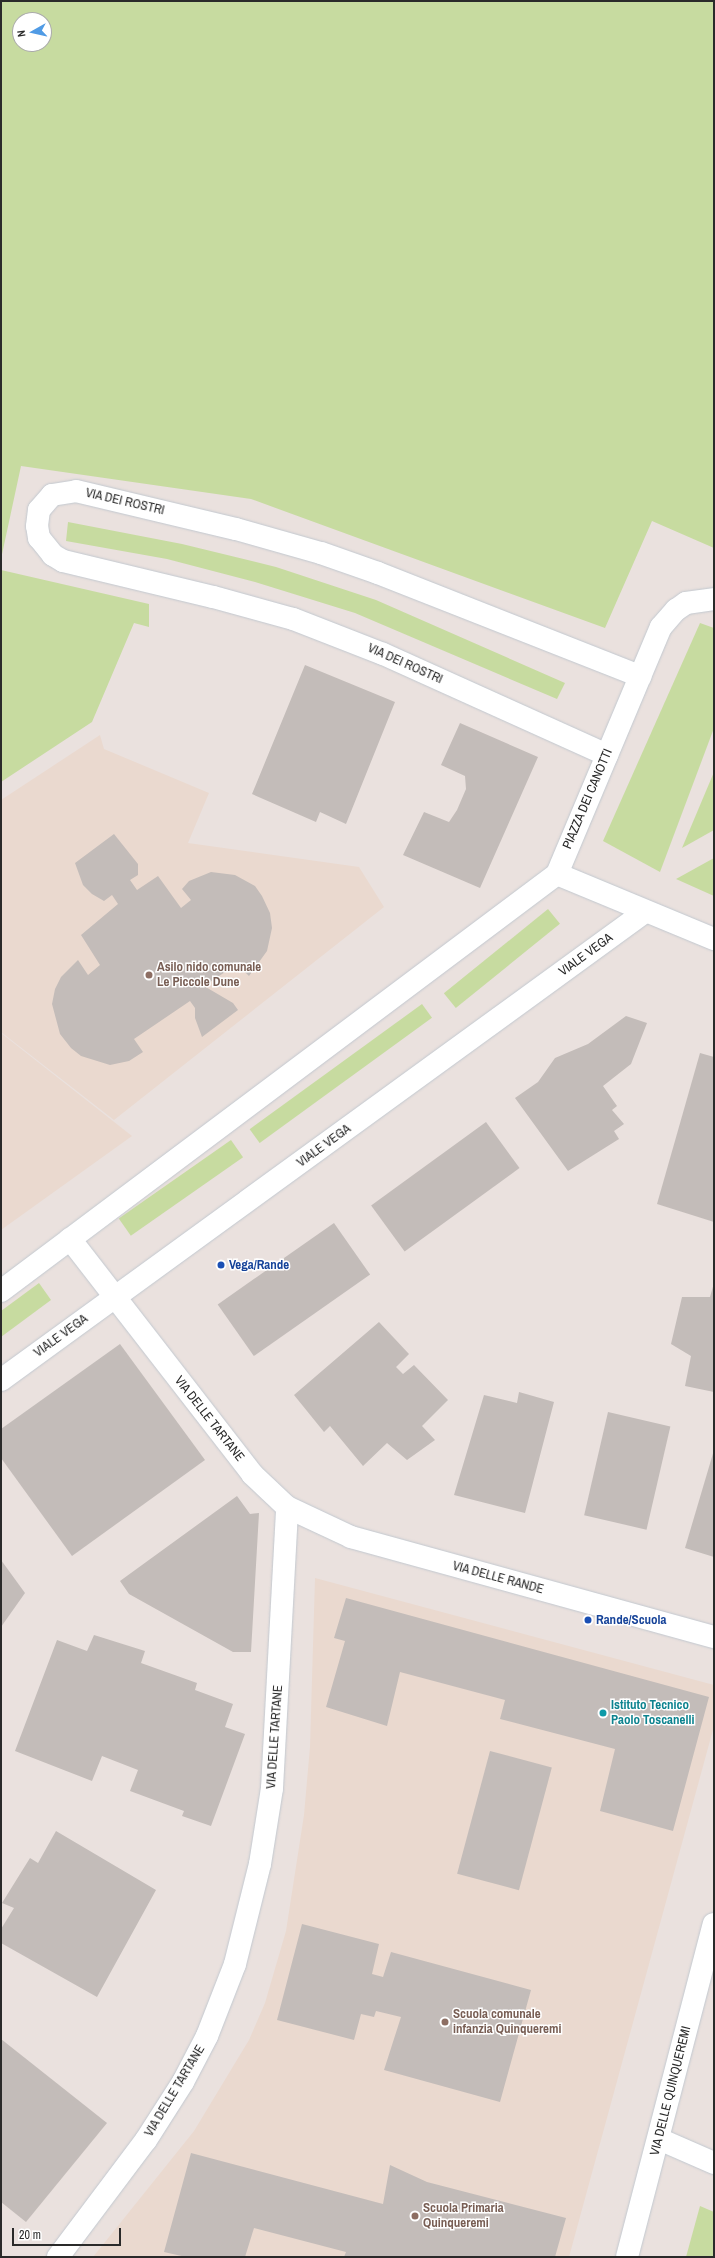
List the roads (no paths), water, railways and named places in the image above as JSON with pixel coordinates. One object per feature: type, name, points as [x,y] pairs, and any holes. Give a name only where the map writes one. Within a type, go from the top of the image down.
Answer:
[{"type":"street","name":"VIA DEI ROSTRI","points":[[607,755],[383,654],[293,619],[213,596],[63,562],[53,555],[39,538],[36,526],[39,510],[52,495],[63,491],[81,491],[291,544],[385,576],[640,676]]},
{"type":"street","name":"PIAZZA DEI CANOTTI","points":[[557,874],[640,676],[667,619],[686,603],[714,599]]},
{"type":"street","points":[[1,1291],[557,874],[714,939]]},
{"type":"street","name":"VIALE VEGA","points":[[1,1380],[646,911]]},
{"type":"street","name":"VIA DELLE TARTANE","points":[[58,2257],[146,2140],[183,2082],[207,2036],[235,1964],[260,1864],[272,1788],[287,1506],[252,1474],[114,1298],[70,1239]]},
{"type":"street","name":"VIA DELLE RANDE","points":[[287,1506],[351,1537],[714,1637]]},
{"type":"street","name":"VIA DELLE QUINQUEREMI","points":[[627,2257],[714,1924]]},
{"type":"street","points":[[659,2138],[714,2163]]},
{"type":"place","name":"Asilo nido comunale Le Piccole Dune","points":[[149,975]]},
{"type":"place","name":"Vega/Rande","points":[[221,1265]]},
{"type":"place","name":"Rande/Scuola","points":[[588,1620]]},
{"type":"place","name":"Istituto Tecnico Paolo Toscanelli","points":[[603,1713]]},
{"type":"place","name":"Scuola comunale infanzia Quinqueremi","points":[[445,2022]]},
{"type":"place","name":"Scuola Primaria Quinqueremi","points":[[415,2216]]}]
